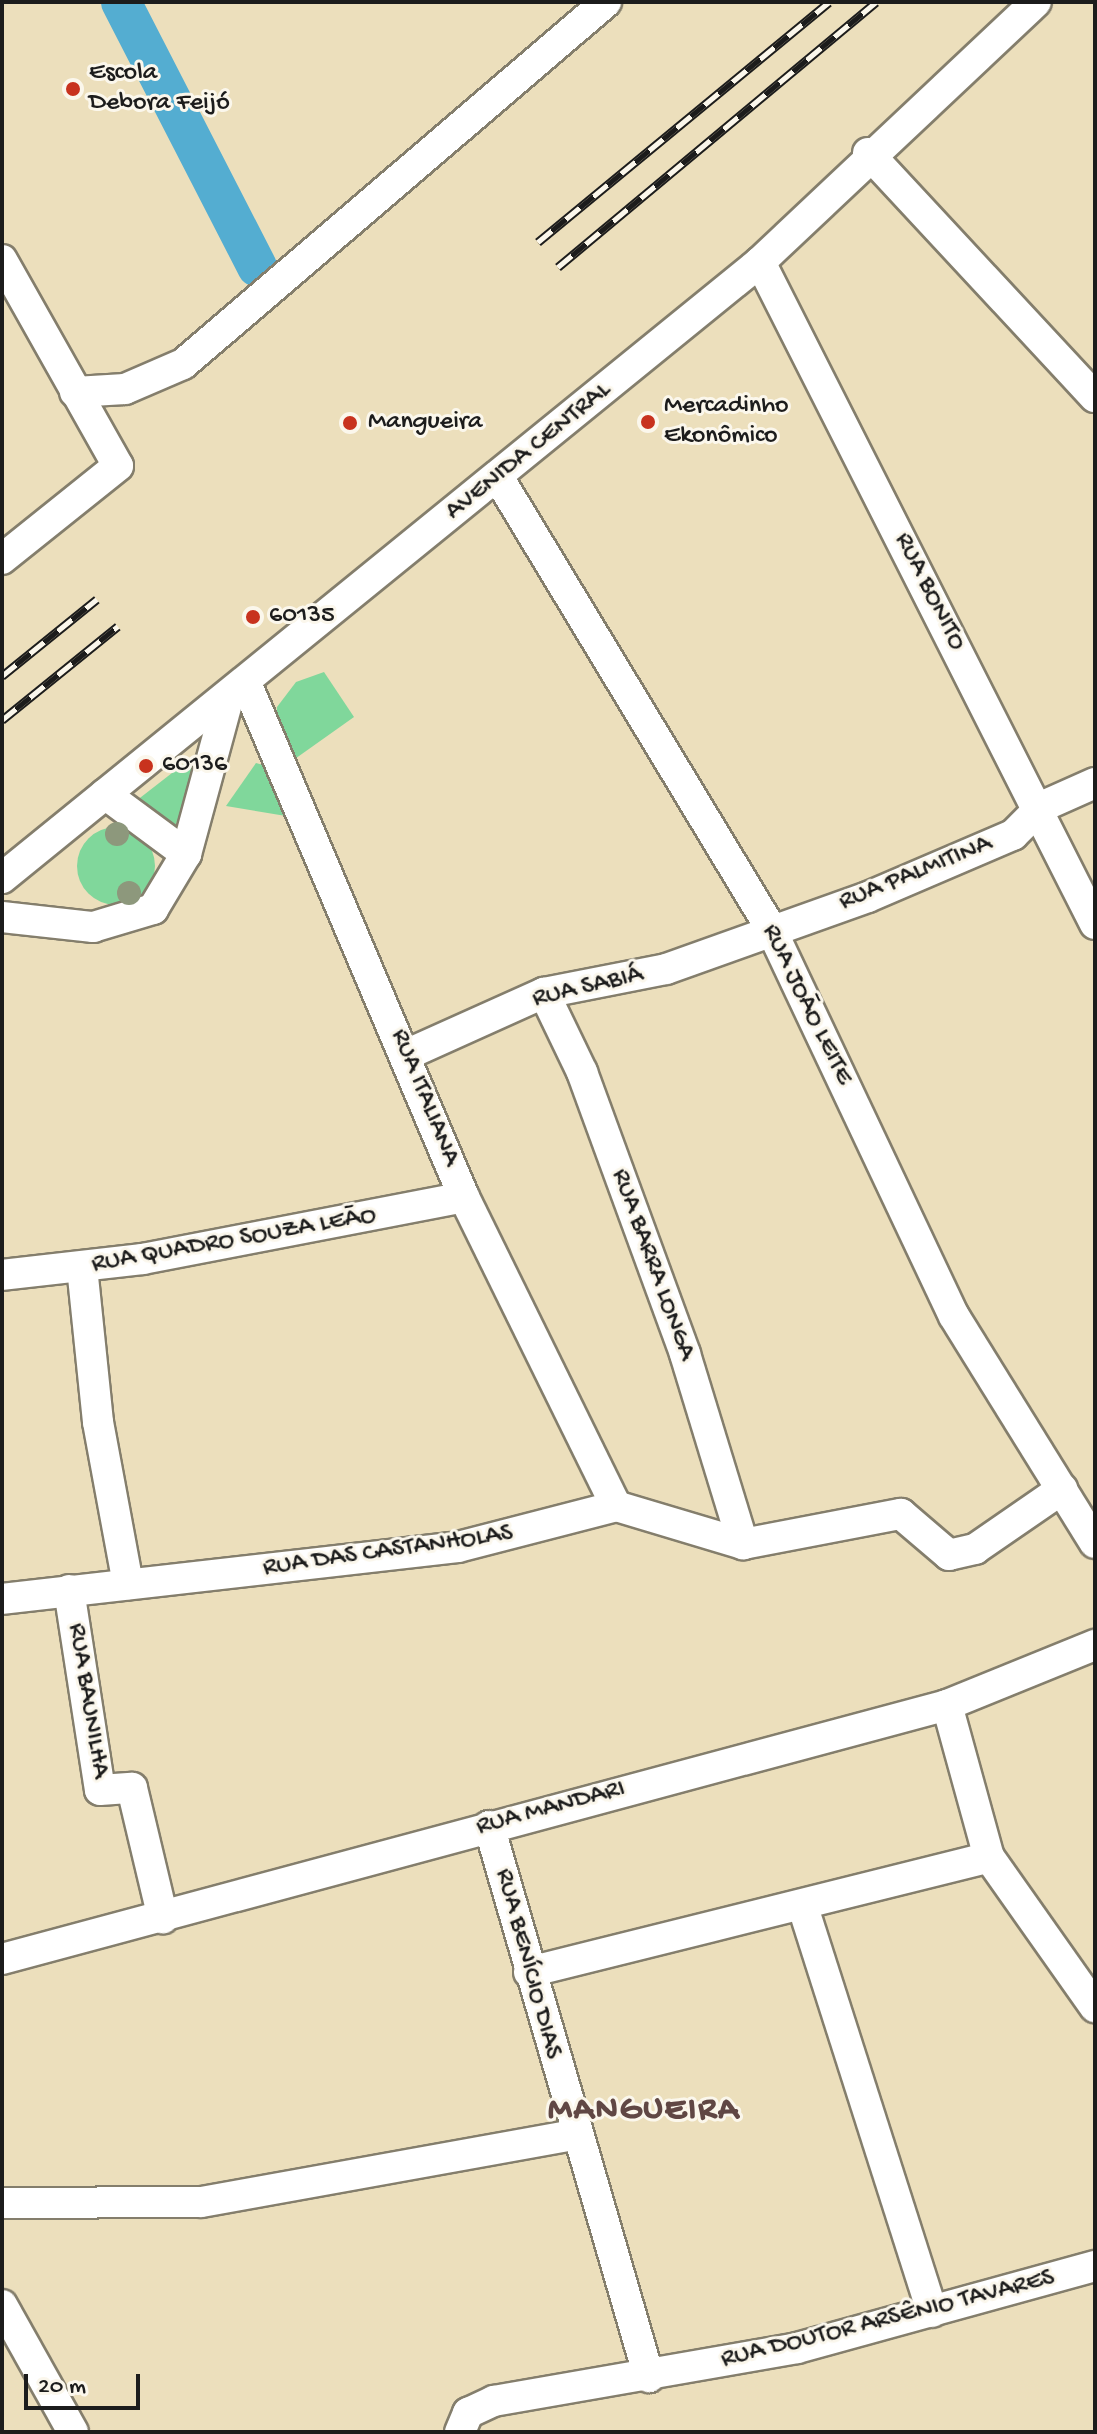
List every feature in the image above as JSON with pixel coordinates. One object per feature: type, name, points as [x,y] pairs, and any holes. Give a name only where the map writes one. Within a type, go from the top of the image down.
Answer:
[{"type":"street","points":[[75,392],[125,389],[183,364],[606,2]]},
{"type":"street","name":"AVENIDA CENTRAL","points":[[2,878],[760,262],[868,153],[1036,2]]},
{"type":"street","points":[[868,153],[1095,397]]},
{"type":"street","points":[[2,260],[118,466],[2,559]]},
{"type":"street","name":"RUA BONITO","points":[[760,262],[1041,807],[1095,924]]},
{"type":"street","name":"RUA JOÃO LEITE","points":[[498,477],[770,927],[954,1316],[1095,1543]]},
{"type":"street","points":[[2,917],[118,925],[153,909],[186,854],[238,689]]},
{"type":"street","name":"RUA ITALIANA","points":[[238,689],[408,1054],[464,1197],[616,1506]]},
{"type":"street","name":"RUA PALMITINA","points":[[770,927],[975,853],[1013,835],[1041,807],[1095,783]]},
{"type":"street","points":[[105,794],[186,854]]},
{"type":"street","name":"RUA SABIÁ","points":[[408,1054],[544,993],[666,969],[770,927]]},
{"type":"street","name":"RUA BARRA LONGA","points":[[544,993],[582,1072],[685,1354],[743,1544]]},
{"type":"street","name":"RUA QUADRO SOUZA LEÃO","points":[[2,1275],[82,1267],[343,1225],[464,1197]]},
{"type":"street","points":[[82,1267],[98,1422],[128,1584]]},
{"type":"street","points":[[616,1506],[743,1544],[901,1514],[949,1555],[975,1549],[1062,1489]]},
{"type":"street","name":"RUA DAS CASTANHOLAS","points":[[2,1599],[458,1547],[616,1506]]},
{"type":"street","name":"RUA BAUNILHA","points":[[69,1590],[100,1790],[132,1788],[163,1918]]},
{"type":"street","name":"RUA MANDARI","points":[[2,1959],[947,1705],[1095,1645]]},
{"type":"street","points":[[947,1705],[989,1857],[1095,2007]]},
{"type":"street","name":"RUA BENÍCIO DIAS","points":[[489,1826],[574,2135],[649,2377]]},
{"type":"street","points":[[529,1972],[803,1907],[989,1857]]},
{"type":"street","points":[[803,1907],[932,2312]]},
{"type":"street","points":[[2,2203],[201,2202],[574,2135]]},
{"type":"street","name":"RUA DOUTOR ARSÊNIO TAVARES","points":[[460,2432],[468,2413],[494,2401],[649,2377],[932,2312],[1095,2266]]},
{"type":"street","points":[[2,2305],[73,2432]]},
{"type":"green space","points":[[324,672],[354,717],[292,761],[274,737],[277,707],[296,682]]},
{"type":"green space","points":[[199,752],[208,756],[174,828],[136,801]]},
{"type":"green space","points":[[256,763],[263,765],[292,817],[226,806]]},
{"type":"green space","points":[[116,827],[131,830],[144,838],[152,851],[155,866],[152,881],[144,894],[131,902],[116,905],[101,902],[88,894],[80,881],[77,866],[80,851],[88,838],[101,830]]},
{"type":"waterway","points":[[121,2],[257,267]]},
{"type":"railway","points":[[538,242],[829,2]]},
{"type":"railway","points":[[558,267],[876,2]]},
{"type":"railway","points":[[2,676],[97,599]]},
{"type":"railway","points":[[2,720],[118,626]]},
{"type":"place","name":"Escola Debora Feijó","points":[[73,89]]},
{"type":"place","name":"Mercadinho Ekonômico","points":[[648,422]]},
{"type":"place","name":"Mangueira","points":[[350,423]]},
{"type":"place","name":"60135","points":[[253,617]]},
{"type":"place","name":"60136","points":[[146,766]]},
{"type":"district","name":"MANGUEIRA","points":[[644,2112]]}]
